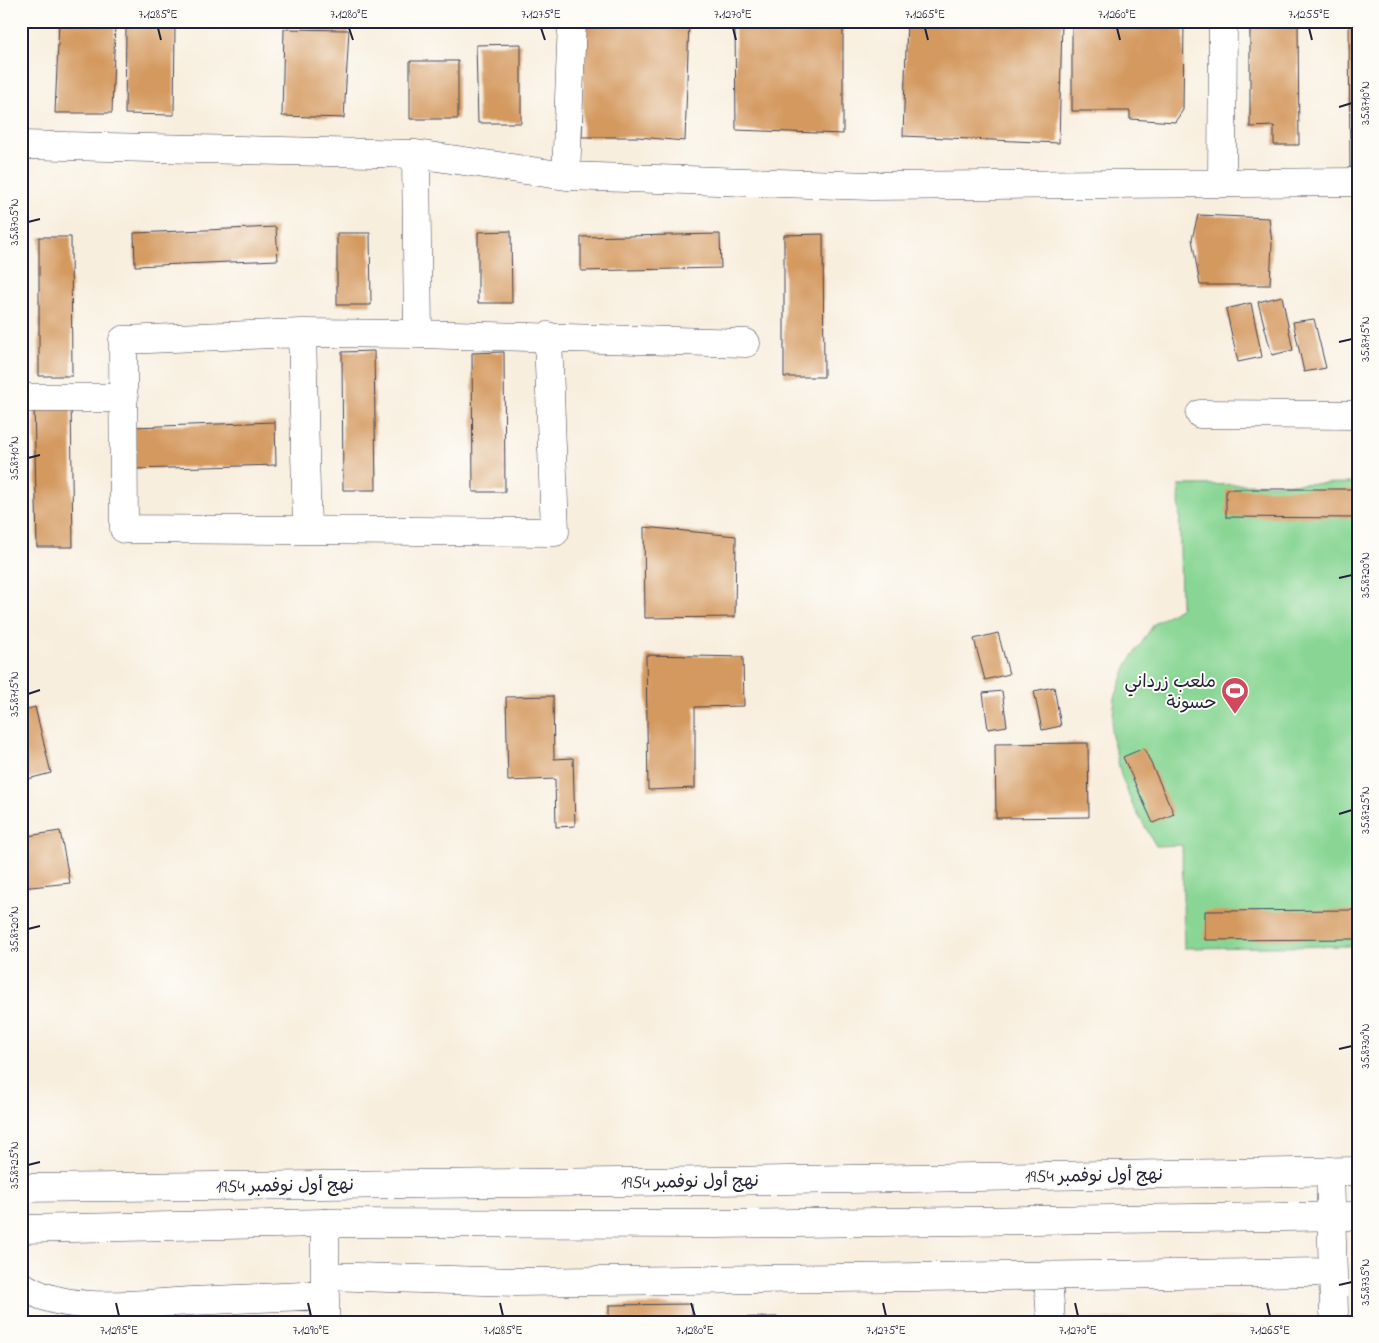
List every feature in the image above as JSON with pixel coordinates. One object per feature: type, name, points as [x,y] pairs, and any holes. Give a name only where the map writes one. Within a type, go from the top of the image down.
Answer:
[{"type":"main road","points":[[566,176],[572,21]]},
{"type":"main road","points":[[1222,182],[1224,21]]},
{"type":"main road","points":[[21,145],[416,154],[566,176],[871,186],[1358,182]]},
{"type":"main road","points":[[416,154],[418,334]]},
{"type":"main road","points":[[302,333],[307,530]]},
{"type":"main road","points":[[548,336],[555,532],[124,529],[123,340],[302,333],[548,336],[746,343]]},
{"type":"main road","points":[[21,398],[124,398]]},
{"type":"main road","points":[[1200,414],[1358,416]]},
{"type":"main road","points":[[1330,1171],[1345,1216],[1333,1272],[1334,1312]]},
{"type":"main road","name":"نهج أول نوفمبر 1954","points":[[21,1188],[716,1181],[1358,1171]]},
{"type":"main road","points":[[716,1181],[717,1224]]},
{"type":"main road","points":[[21,1229],[325,1223],[717,1224],[1345,1216]]},
{"type":"main road","points":[[325,1223],[325,1298]]},
{"type":"main road","points":[[21,1285],[32,1292],[96,1313],[325,1298],[515,1282],[1333,1272]]},
{"type":"main road","points":[[1048,1275],[1050,1322]]},
{"type":"shaded area","points":[[1358,1317],[1358,1322],[1078,1322],[1078,1318]]},
{"type":"green space","name":"ملعب زرداني حسونة","points":[[1358,483],[1358,946],[1184,948],[1182,845],[1156,846],[1132,804],[1121,775],[1111,732],[1115,698],[1127,665],[1154,624],[1181,607],[1179,485]]},
{"type":"building","points":[[59,21],[115,23],[112,113],[55,113]]},
{"type":"building","points":[[584,21],[689,21],[685,141],[638,137],[582,137]]},
{"type":"building","points":[[735,21],[843,21],[843,134],[736,130]]},
{"type":"building","points":[[907,21],[1062,21],[1059,143],[903,136]]},
{"type":"building","points":[[1184,21],[1183,110],[1175,122],[1130,119],[1130,111],[1072,111],[1072,23]]},
{"type":"building","points":[[1250,21],[1298,21],[1299,145],[1274,145],[1274,126],[1250,127]]},
{"type":"building","points":[[1349,21],[1358,21],[1358,168],[1350,168]]},
{"type":"building","points":[[175,24],[174,115],[125,114],[126,27]]},
{"type":"building","points":[[284,29],[349,30],[344,118],[282,116]]},
{"type":"building","points":[[521,44],[521,123],[478,123],[476,45]]},
{"type":"building","points":[[410,61],[458,61],[458,119],[410,119]]},
{"type":"building","points":[[1198,215],[1269,218],[1272,244],[1270,285],[1200,285],[1192,239]]},
{"type":"building","points":[[276,227],[278,260],[135,266],[134,233]]},
{"type":"building","points":[[511,231],[512,303],[478,303],[478,232]]},
{"type":"building","points":[[337,233],[370,233],[371,305],[337,305]]},
{"type":"building","points":[[720,234],[721,268],[581,271],[581,237]]},
{"type":"building","points":[[823,234],[824,377],[784,377],[784,235]]},
{"type":"building","points":[[39,237],[71,237],[72,376],[39,376]]},
{"type":"building","points":[[1282,296],[1293,350],[1272,355],[1258,302]]},
{"type":"building","points":[[1251,303],[1262,357],[1238,362],[1226,309]]},
{"type":"building","points":[[1314,319],[1326,368],[1304,372],[1293,322]]},
{"type":"building","points":[[374,351],[376,490],[343,490],[342,352]]},
{"type":"building","points":[[504,352],[505,492],[473,492],[472,353]]},
{"type":"building","points":[[34,402],[71,402],[73,547],[37,547]]},
{"type":"building","points":[[275,422],[276,465],[134,469],[133,427]]},
{"type":"building","points":[[1226,489],[1358,489],[1358,518],[1226,517]]},
{"type":"building","points":[[644,527],[736,536],[735,617],[645,618]]},
{"type":"building","points":[[998,633],[1009,674],[985,680],[974,639]]},
{"type":"building","points":[[646,655],[743,657],[744,706],[695,707],[695,788],[648,790]]},
{"type":"building","points":[[1054,687],[1061,726],[1042,730],[1034,691]]},
{"type":"building","points":[[1002,691],[1007,726],[988,729],[983,693]]},
{"type":"building","points":[[553,696],[554,759],[573,758],[575,826],[556,827],[555,779],[508,781],[506,697]]},
{"type":"building","points":[[35,707],[51,773],[28,779],[21,748],[21,711]]},
{"type":"building","points":[[1088,743],[1089,817],[996,818],[995,744]]},
{"type":"building","points":[[1144,748],[1174,814],[1153,823],[1123,757]]},
{"type":"building","points":[[60,831],[70,883],[21,888],[21,837]]},
{"type":"building","points":[[1358,910],[1358,939],[1205,940],[1205,911]]},
{"type":"building","points":[[692,1304],[692,1322],[609,1322],[609,1305]]},
{"type":"building","points":[[779,1317],[779,1322],[714,1322],[714,1318]]},
{"type":"place","name":"ملعب زرداني حسونة","points":[[1235,715]]}]
